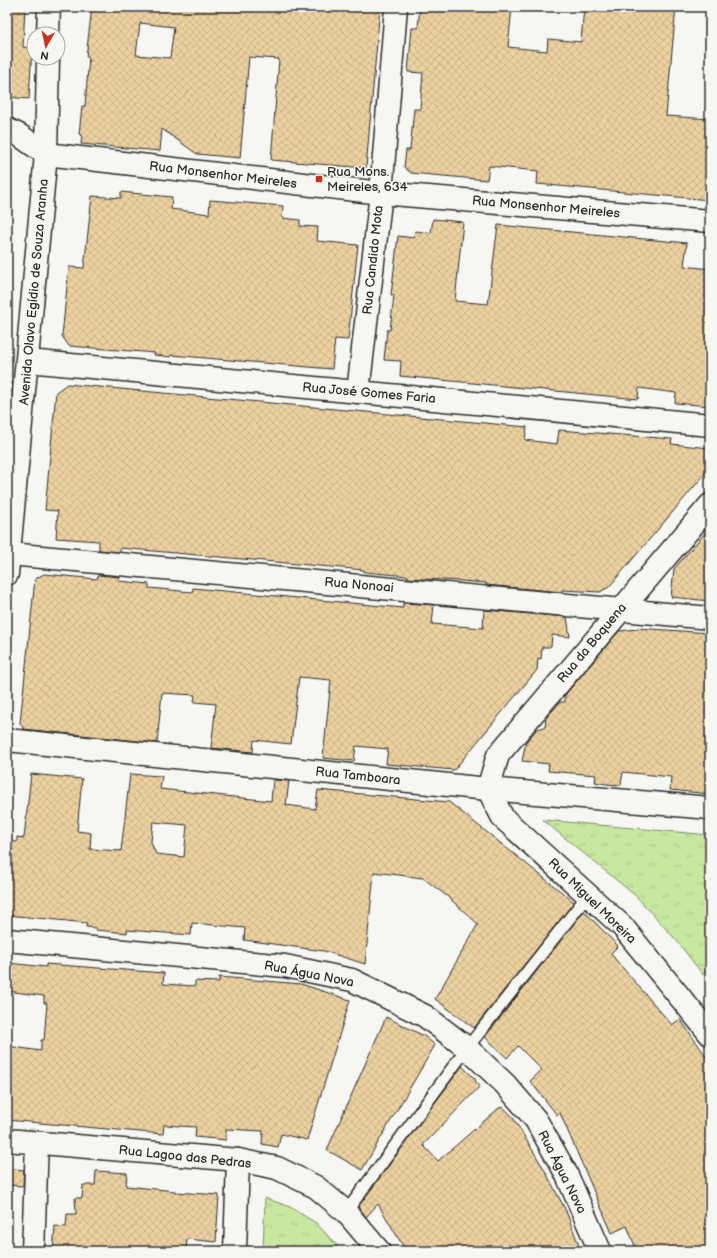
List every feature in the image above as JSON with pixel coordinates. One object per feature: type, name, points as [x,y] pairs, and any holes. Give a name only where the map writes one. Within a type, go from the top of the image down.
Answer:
[{"type":"street","points":[[48,26],[49,7]]},
{"type":"street","name":"Rua Candido Mota","points":[[358,392],[381,193],[396,7]]},
{"type":"street","name":"Avenida Olavo Egídio de Souza Aranha","points":[[8,564],[46,154],[48,66]]},
{"type":"street","name":"Rua Monsenhor Meireles","points":[[11,137],[46,154],[381,193],[710,221]]},
{"type":"street","name":"Rua José Gomes Faria","points":[[28,361],[710,425]]},
{"type":"street","name":"Rua da Boquena","points":[[488,789],[498,755],[621,608],[710,505]]},
{"type":"street","name":"Rua Nonoai","points":[[8,564],[621,608],[710,618]]},
{"type":"street","name":"Rua Tamboara","points":[[7,740],[488,789],[710,808]]},
{"type":"street","name":"Rua Miguel Moreira","points":[[488,789],[503,818],[622,926],[708,1026]]},
{"type":"street","name":"Rua Água Nova","points":[[7,940],[285,966],[352,980],[425,1016],[468,1048],[505,1084],[536,1120],[566,1173],[600,1251]]},
{"type":"street","name":"Rua Lagoa das Pedras","points":[[7,1140],[238,1160],[277,1168],[316,1187],[346,1212],[379,1251]]},
{"type":"street","points":[[33,1251],[37,1143]]},
{"type":"street","points":[[235,1251],[238,1160]]},
{"type":"lane","points":[[346,1212],[468,1048],[588,895]]},
{"type":"green space","points":[[543,820],[710,835],[710,965],[703,975],[677,941],[636,896]]},
{"type":"green space","points":[[265,1198],[290,1207],[316,1223],[342,1251],[263,1251]]},
{"type":"building","points":[[7,7],[25,7],[23,47],[26,47],[26,66],[31,66],[29,99],[7,97]]},
{"type":"building","points":[[92,7],[380,7],[366,168],[271,160],[279,59],[249,57],[240,158],[197,154],[162,129],[160,151],[81,144],[82,135],[79,134],[82,106],[85,106],[89,57],[86,57]],"holes":[[[140,23],[174,27],[170,58],[136,55]]]},
{"type":"building","points":[[420,7],[512,7],[508,47],[547,51],[548,39],[581,42],[584,7],[676,7],[666,116],[710,119],[710,200],[537,184],[538,171],[489,166],[487,180],[411,173],[404,167],[406,150],[410,150],[414,109],[420,109],[423,73],[408,72],[412,28],[418,28]]},
{"type":"building","points":[[121,192],[172,197],[171,209],[209,214],[210,200],[283,206],[282,218],[300,220],[300,226],[318,227],[317,241],[358,245],[348,340],[335,339],[332,369],[171,355],[171,357],[154,355],[155,353],[69,346],[62,336],[69,267],[84,268],[92,196],[121,198]]},
{"type":"building","points":[[433,219],[463,222],[455,301],[488,304],[498,225],[687,243],[684,266],[710,269],[710,406],[675,403],[676,393],[639,388],[638,399],[400,376],[401,361],[384,360],[387,330],[390,330],[394,295],[391,295],[398,236],[414,238],[415,231],[431,233]]},
{"type":"building","points":[[67,384],[527,427],[525,440],[557,444],[559,430],[672,439],[671,444],[710,448],[710,468],[609,587],[600,592],[562,590],[562,592],[486,585],[486,583],[407,578],[408,576],[364,572],[364,570],[120,548],[120,552],[99,550],[99,541],[56,538],[58,511],[45,510],[56,392]]},
{"type":"building","points":[[710,527],[710,601],[671,597],[674,569]]},
{"type":"building","points":[[44,574],[97,579],[98,575],[119,577],[119,581],[149,584],[149,588],[192,592],[193,588],[403,608],[403,603],[434,605],[432,624],[483,628],[484,610],[567,617],[570,637],[552,635],[551,646],[542,647],[541,659],[538,658],[537,670],[454,770],[386,764],[388,749],[356,746],[354,761],[323,758],[331,680],[299,677],[291,744],[254,740],[253,752],[211,748],[216,704],[194,702],[195,695],[162,693],[157,743],[24,729],[20,723],[35,579]]},
{"type":"building","points":[[637,628],[710,633],[710,794],[670,790],[671,777],[623,772],[621,785],[606,784],[595,782],[596,775],[548,771],[549,764],[522,761],[526,742],[537,729],[545,727],[546,718],[560,702],[565,702],[565,695],[619,631]]},
{"type":"building","points":[[31,774],[82,779],[77,831],[91,833],[90,849],[121,851],[130,774],[162,776],[160,789],[271,801],[273,780],[289,781],[286,805],[315,809],[318,790],[449,802],[574,902],[474,1028],[435,999],[478,924],[448,897],[423,878],[374,872],[365,964],[324,951],[244,940],[245,928],[192,923],[191,935],[127,930],[127,933],[96,930],[96,928],[86,927],[87,923],[7,915],[7,841],[17,842],[17,837],[24,838]],"holes":[[[153,822],[187,825],[184,857],[156,854],[151,842]]]},
{"type":"building","points":[[584,911],[618,946],[611,953],[615,959],[672,1025],[680,1019],[710,1062],[710,1247],[704,1251],[637,1251],[627,1226],[612,1233],[560,1113],[557,1115],[530,1081],[542,1070],[518,1046],[507,1058],[485,1037]]},
{"type":"building","points":[[8,963],[46,967],[46,964],[164,973],[163,984],[195,986],[195,981],[219,982],[219,977],[301,984],[350,1000],[307,1140],[281,1134],[278,1147],[262,1144],[263,1131],[226,1129],[226,1140],[195,1137],[196,1127],[164,1125],[163,1134],[7,1120],[7,1046],[41,1051],[41,1040],[44,1040],[47,1003],[44,1003],[44,996],[7,991]]},
{"type":"building","points":[[386,1017],[424,1036],[435,1045],[362,1170],[327,1150]]},
{"type":"building","points":[[462,1066],[480,1086],[423,1145],[438,1161],[499,1108],[503,1107],[512,1116],[544,1169],[566,1211],[581,1251],[406,1251],[378,1204],[366,1217],[358,1207]]},
{"type":"building","points":[[7,1168],[24,1170],[23,1186],[7,1185]]},
{"type":"building","points":[[96,1171],[127,1173],[126,1186],[175,1192],[219,1195],[216,1242],[187,1239],[186,1251],[53,1251],[55,1226],[66,1227],[67,1214],[76,1214],[75,1198],[82,1198],[83,1185],[95,1185]]},
{"type":"place","name":"Rua Mons. Meireles, 634","points":[[319,179]]}]
